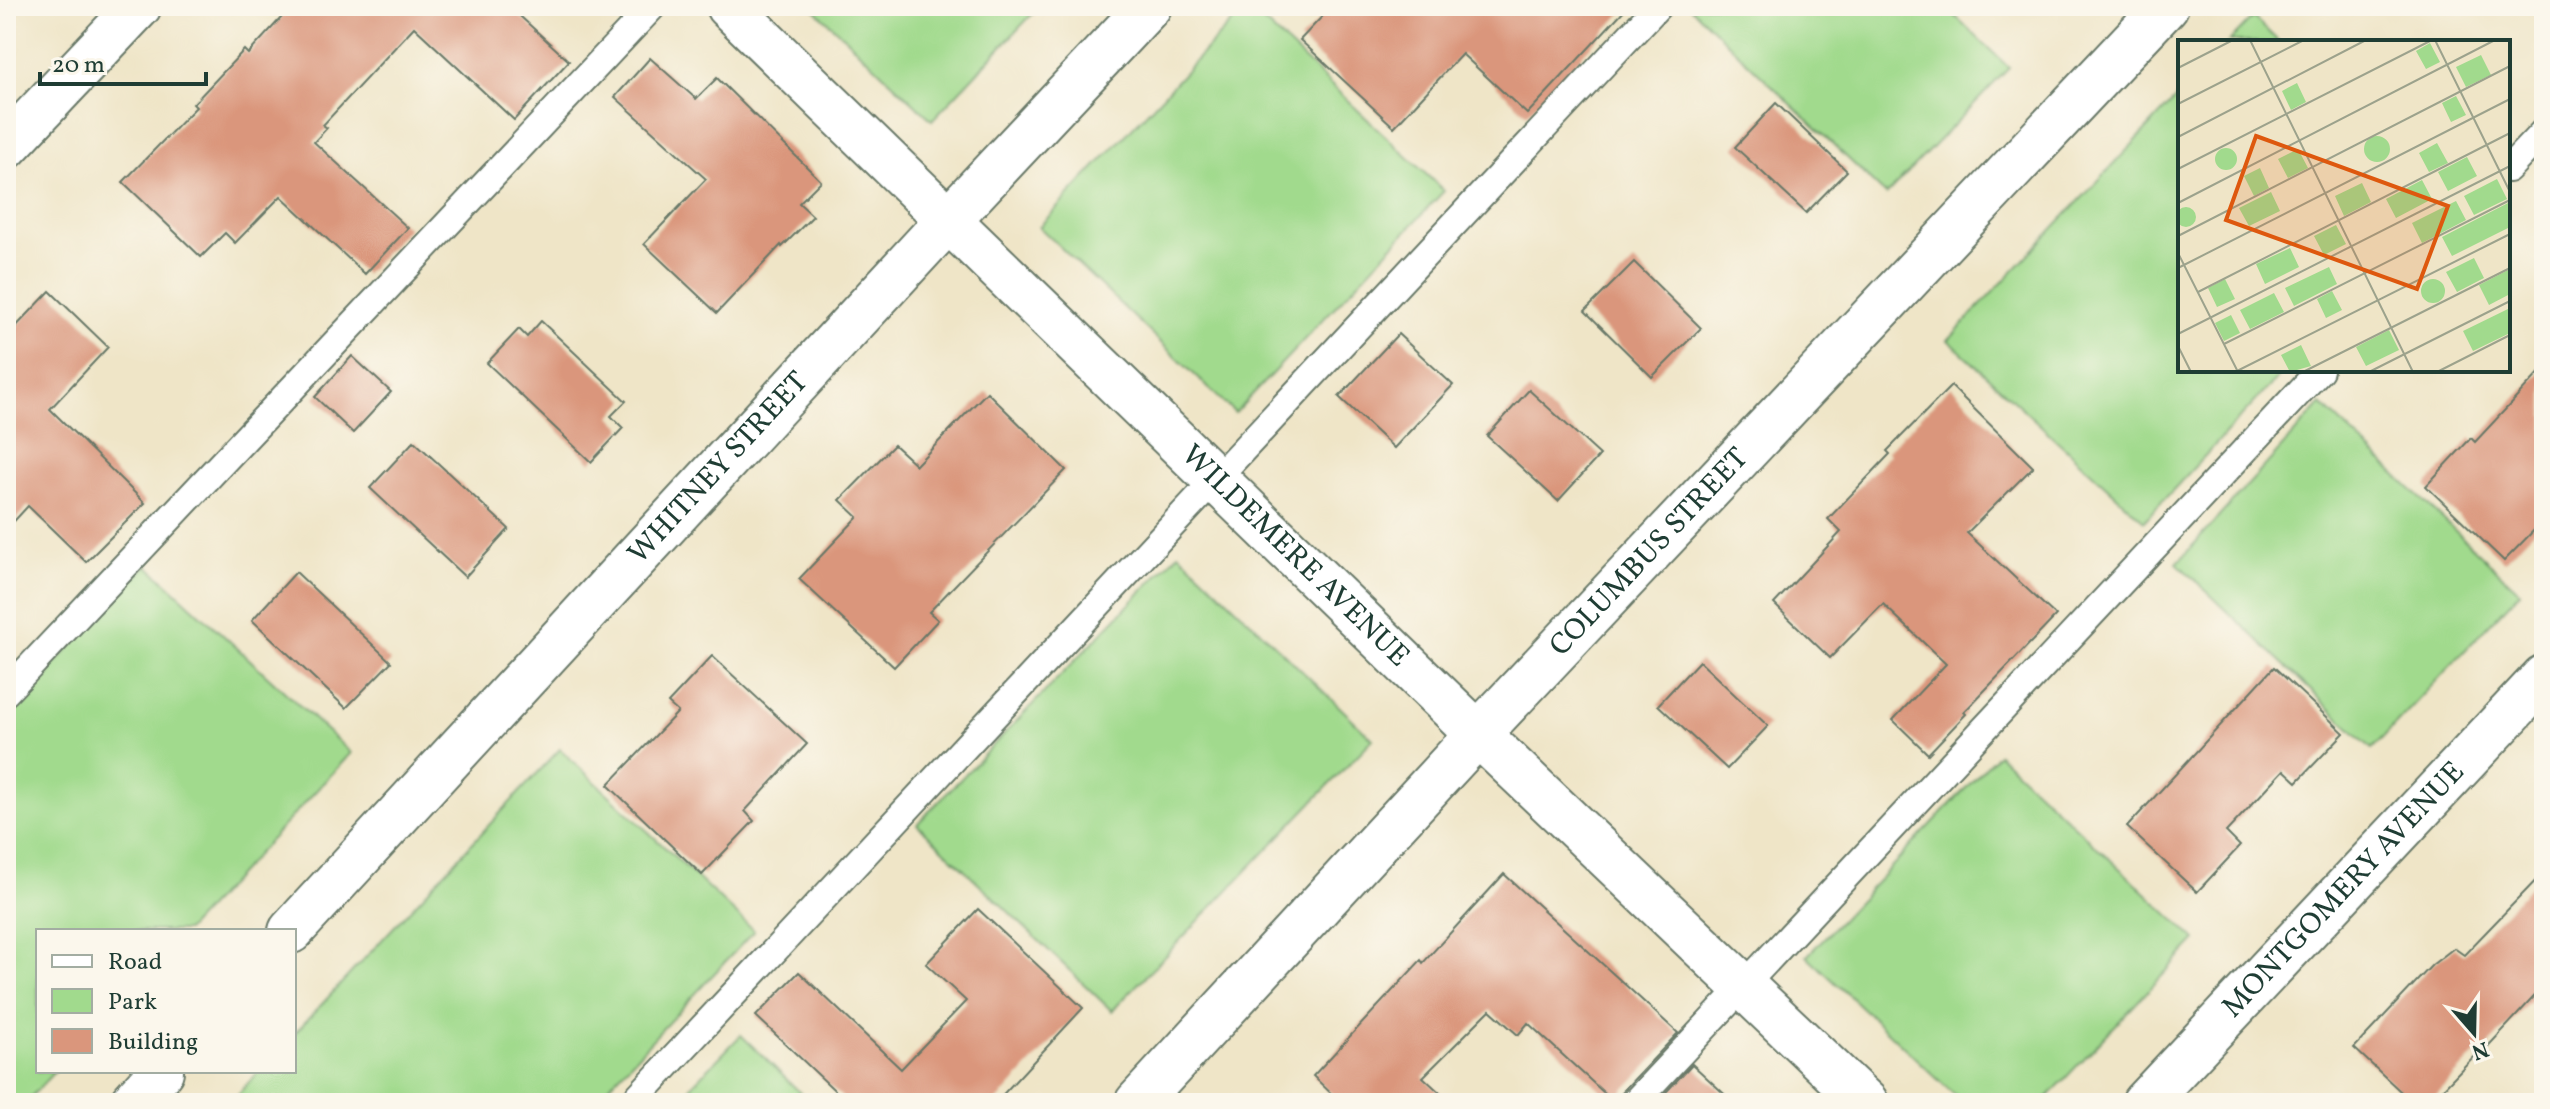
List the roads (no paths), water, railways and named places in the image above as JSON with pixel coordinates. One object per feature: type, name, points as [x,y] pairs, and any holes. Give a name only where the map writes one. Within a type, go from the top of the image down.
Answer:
[{"type":"street","points":[[6,147],[139,6]]},
{"type":"street","name":"WILDEMERE AVENUE","points":[[728,6],[1478,734],[1866,1103]]},
{"type":"street","name":"WHITNEY STREET","points":[[293,929],[1149,6]]},
{"type":"street","name":"COLUMBUS STREET","points":[[1137,1103],[1478,734],[2166,6]]},
{"type":"street","name":"MONTGOMERY AVENUE","points":[[2144,1103],[2544,677]]},
{"type":"street","points":[[132,1103],[159,1073]]},
{"type":"lane","points":[[6,692],[653,6]]},
{"type":"lane","points":[[632,1103],[1658,6]]},
{"type":"lane","points":[[2510,167],[2544,131]]},
{"type":"lane","points":[[1634,1103],[2318,372]]}]
